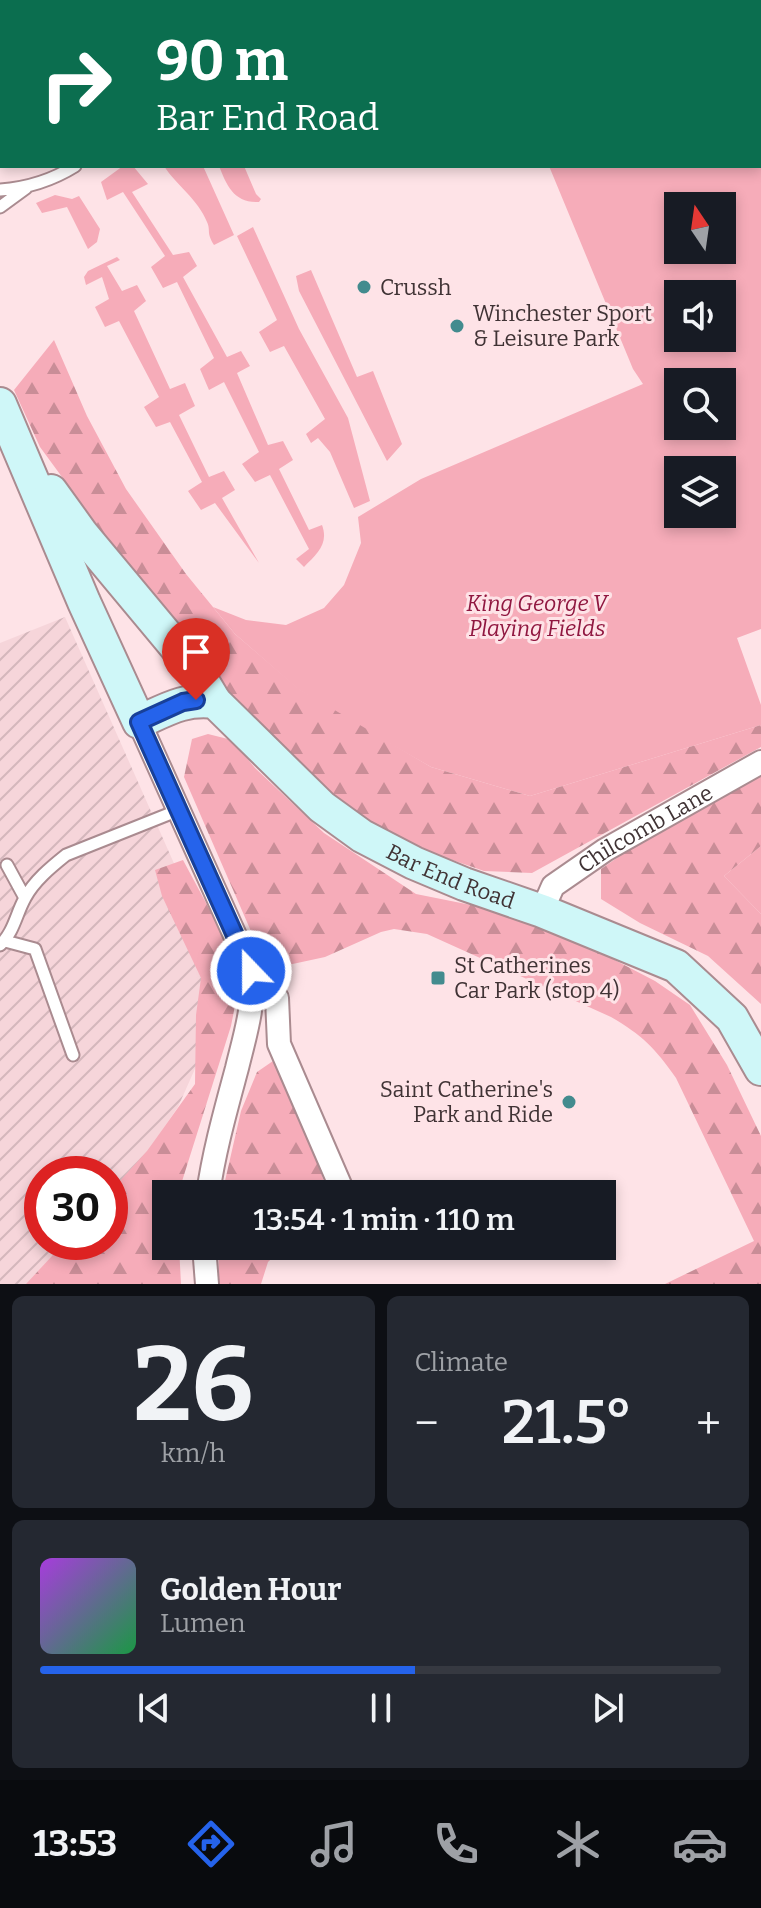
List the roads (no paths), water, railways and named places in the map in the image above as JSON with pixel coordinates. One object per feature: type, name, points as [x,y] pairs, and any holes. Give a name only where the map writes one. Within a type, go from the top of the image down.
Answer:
[{"type":"main road","points":[[0,404],[139,722],[183,702],[215,702]]},
{"type":"main road","name":"Bar End Road","points":[[32,478],[48,487],[58,499],[82,534],[197,672],[215,702],[322,807],[362,836],[426,868],[676,966],[732,1018],[761,1069]]},
{"type":"street","points":[[139,722],[251,971],[254,994],[211,1180]]},
{"type":"street","name":"Chilcomb Lane","points":[[542,911],[553,886],[605,850],[761,762]]},
{"type":"street","points":[[254,994],[277,998],[279,1044],[338,1180]]},
{"type":"street","points":[[205,1260],[207,1284]]},
{"type":"lane","points":[[0,190],[27,188],[71,168]]},
{"type":"lane","points":[[0,207],[27,188]]},
{"type":"lane","points":[[73,1055],[35,949],[2,943],[16,921],[25,898],[51,866],[66,855],[180,810]]},
{"type":"lane","points":[[6,871],[25,898]]},
{"type":"place","name":"Crussh","points":[[364,287]]},
{"type":"place","name":"Winchester Sport & Leisure Park","points":[[457,326]]},
{"type":"place","name":"St Catherines Car Park (stop 4)","points":[[438,978]]},
{"type":"place","name":"Saint Catherine's Park and Ride","points":[[569,1102]]},
{"type":"park label","name":"King George V Playing Fields","points":[[537,616]]}]
